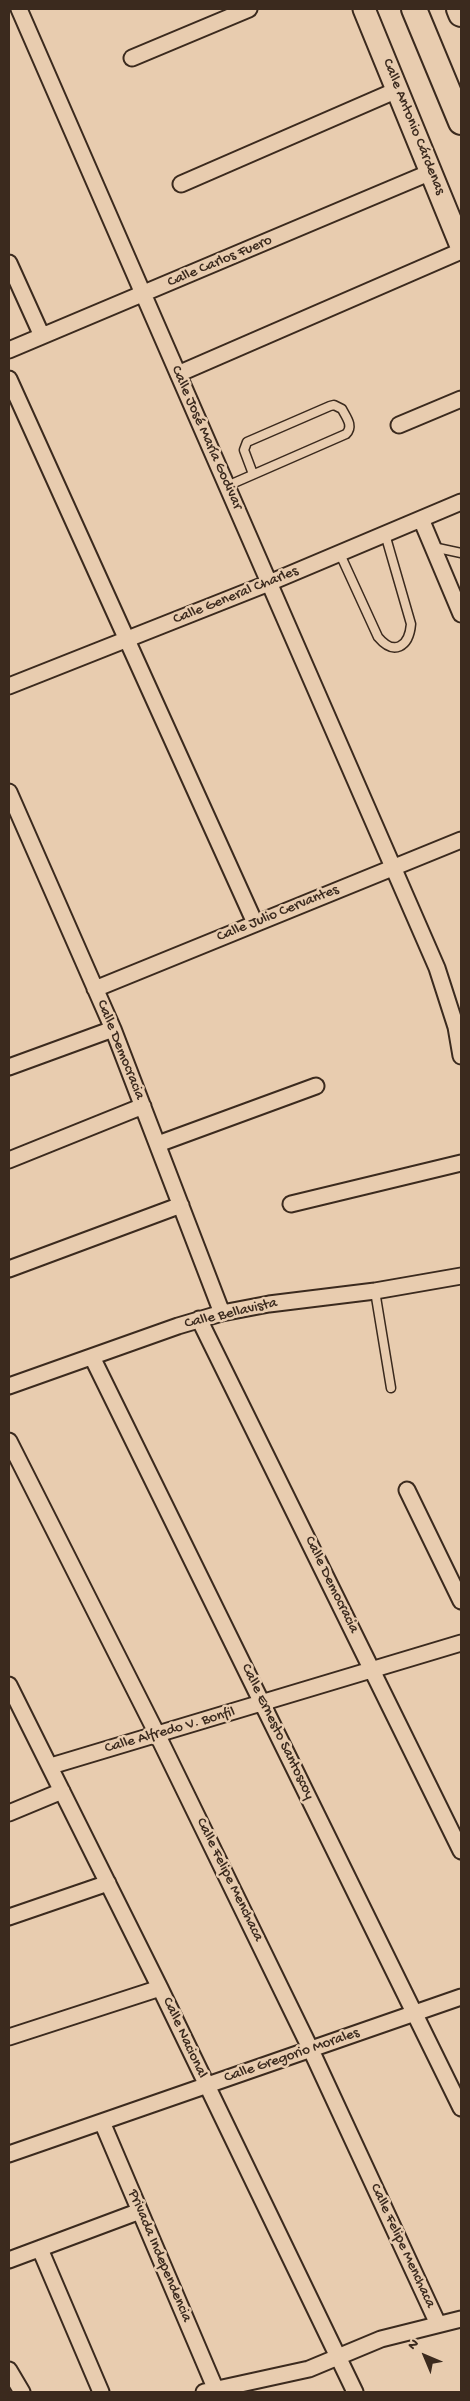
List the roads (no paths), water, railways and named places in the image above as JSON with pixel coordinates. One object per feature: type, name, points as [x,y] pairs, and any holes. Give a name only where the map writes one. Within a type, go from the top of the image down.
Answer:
[{"type":"main road","points":[[414,9],[461,122]]},
{"type":"main road","points":[[459,9],[461,14]]},
{"type":"street","points":[[9,14],[19,9]]},
{"type":"street","name":"Calle José María Godivar","points":[[19,9],[439,976],[456,1027],[461,1056]]},
{"type":"street","points":[[132,58],[250,9]]},
{"type":"street","name":"Calle Antonio Cárdenas","points":[[364,9],[461,246]]},
{"type":"street","points":[[181,184],[397,90]]},
{"type":"street","name":"Calle Carlos Fuero","points":[[9,350],[431,172]]},
{"type":"street","points":[[178,374],[461,251]]},
{"type":"street","points":[[9,263],[42,336]]},
{"type":"street","points":[[9,379],[256,923]]},
{"type":"street","points":[[400,425],[461,399]]},
{"type":"street","name":"Calle General Charles","points":[[9,686],[269,583],[461,502]]},
{"type":"street","points":[[421,519],[461,614]]},
{"type":"street","name":"Calle Democracia","points":[[9,792],[113,1029],[222,1313]]},
{"type":"street","name":"Calle Julio Cervantes","points":[[95,989],[461,840]]},
{"type":"street","points":[[9,1067],[113,1029]]},
{"type":"street","points":[[158,1144],[316,1086]]},
{"type":"street","points":[[9,1160],[143,1106]]},
{"type":"street","points":[[291,1204],[461,1163]]},
{"type":"street","points":[[9,1269],[181,1205]]},
{"type":"street","name":"Calle Bellavista","points":[[9,1386],[199,1319],[222,1313],[269,1304],[375,1291],[461,1276]]},
{"type":"street","name":"Calle Democracia","points":[[199,1319],[461,1851]]},
{"type":"street","name":"Calle Ernesto Santoscoy","points":[[92,1357],[461,2108]]},
{"type":"street","name":"Calle Felipe Menchaca","points":[[9,1441],[158,1734],[311,2050],[438,2324]]},
{"type":"street","points":[[407,1490],[461,1601]]},
{"type":"street","name":"Calle Alfredo V. Bonfil","points":[[50,1766],[264,1704],[461,1643]]},
{"type":"street","name":"Calle Nacional","points":[[9,1685],[160,1988],[355,2392]]},
{"type":"street","points":[[9,1813],[62,1791]]},
{"type":"street","points":[[9,1917],[108,1883]]},
{"type":"street","points":[[9,2037],[160,1988]]},
{"type":"street","name":"Calle Gregorio Morales","points":[[9,2154],[461,1997]]},
{"type":"street","name":"Privada Independencia","points":[[102,2122],[140,2211],[210,2391]]},
{"type":"street","points":[[9,2260],[140,2211]]},
{"type":"street","points":[[40,2249],[101,2392]]},
{"type":"street","points":[[210,2391],[309,2369],[381,2339],[461,2319]]},
{"type":"street","points":[[9,2370],[22,2392]]},
{"type":"lane","points":[[227,486],[346,434],[349,431],[350,424],[342,409],[334,405],[330,406],[247,442],[244,450],[253,474]]},
{"type":"lane","points":[[340,554],[378,637],[388,646],[396,648],[405,644],[410,634],[411,624],[385,534]]},
{"type":"lane","points":[[433,547],[461,553]]},
{"type":"lane","points":[[375,1291],[391,1388]]}]
